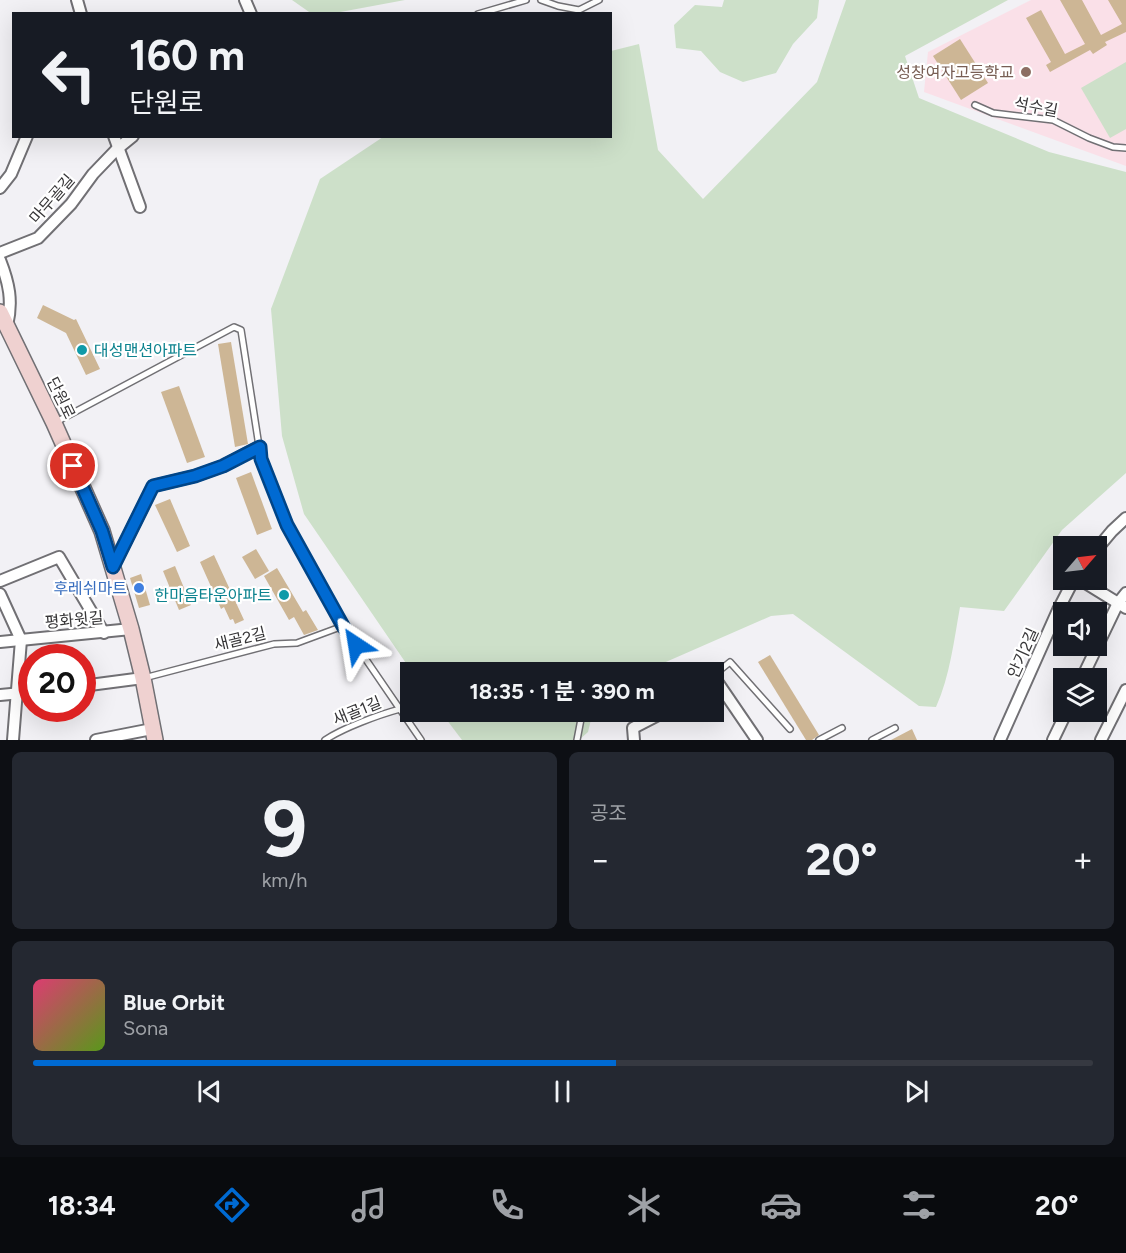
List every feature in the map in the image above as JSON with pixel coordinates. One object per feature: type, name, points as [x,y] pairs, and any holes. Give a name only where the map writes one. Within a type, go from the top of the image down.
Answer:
[{"type":"street","points":[[0,188],[11,174],[26,138]]},
{"type":"street","points":[[114,138],[140,207]]},
{"type":"street","name":"마무골길","points":[[0,253],[38,238],[71,204],[93,174],[131,138]]},
{"type":"street","points":[[0,260],[10,297],[9,315],[3,319]]},
{"type":"street","name":"단원로","points":[[3,319],[54,423],[102,531],[143,678],[154,735]]},
{"type":"street","points":[[113,567],[153,486],[195,476],[223,466],[260,447]]},
{"type":"street","points":[[1107,537],[1126,518]]},
{"type":"street","points":[[0,581],[58,556],[104,633]]},
{"type":"street","name":"안기2길","points":[[1000,740],[1068,590]]},
{"type":"street","points":[[1097,590],[1122,605]]},
{"type":"street","points":[[1087,668],[1122,605],[1126,593]]},
{"type":"street","points":[[0,594],[21,640],[13,740]]},
{"type":"street","name":"평화윗길","points":[[0,642],[130,629]]},
{"type":"street","points":[[96,684],[143,678]]},
{"type":"street","points":[[1101,740],[1126,690]]},
{"type":"street","points":[[724,691],[758,740]]},
{"type":"street","points":[[0,695],[16,693]]},
{"type":"street","points":[[634,740],[633,728],[645,722]]},
{"type":"street","points":[[1053,740],[1061,722]]},
{"type":"street","points":[[96,740],[154,735]]},
{"type":"lane","points":[[485,12],[525,0]]},
{"type":"lane","points":[[541,0],[579,10],[599,0]]},
{"type":"lane","name":"석수길","points":[[975,105],[993,113],[1053,120],[1089,138],[1113,147],[1126,148]]},
{"type":"lane","points":[[54,423],[234,327],[241,330],[261,459],[287,525],[343,626],[400,709]]},
{"type":"lane","name":"새골2길","points":[[143,678],[274,644],[297,643],[343,626]]},
{"type":"lane","points":[[724,667],[730,662],[790,729]]},
{"type":"lane","name":"새골1길","points":[[325,740],[334,734],[400,709]]},
{"type":"lane","points":[[409,722],[421,740]]},
{"type":"lane","points":[[577,740],[580,722]]},
{"type":"lane","points":[[819,740],[842,728]]},
{"type":"lane","points":[[872,740],[895,728]]},
{"type":"shaded area","name":"성창여자고등학교","points":[[1031,0],[1126,0],[1126,166],[924,92],[928,52]]},
{"type":"green space","points":[[292,0],[405,0],[340,12],[309,12]]},
{"type":"green space","points":[[724,0],[819,0],[817,18],[793,44],[776,73],[743,82],[720,72],[701,51],[676,48],[674,25],[695,5],[722,7]]},
{"type":"green space","points":[[846,0],[1008,0],[905,56],[919,98],[1049,152],[1126,172],[1126,473],[1058,536],[1053,536],[1053,543],[1004,611],[960,607],[948,670],[936,707],[919,706],[793,614],[771,616],[666,662],[405,662],[304,514],[282,436],[271,309],[320,179],[382,138],[612,138],[612,51],[639,44],[658,150],[703,199],[817,82]]},
{"type":"green space","points":[[1126,62],[1126,129],[1110,138],[1081,88]]},
{"type":"green space","points":[[448,722],[590,722],[588,732],[579,740],[462,740]]},
{"type":"building","points":[[1060,0],[1082,0],[1101,35],[1122,24],[1108,0],[1126,0],[1126,32],[1105,42],[1107,45],[1093,54],[1090,50],[1050,72],[1046,65],[1051,62],[1026,18],[1041,10],[1065,54],[1085,44]]},
{"type":"building","points":[[960,39],[988,83],[961,100],[933,56]]},
{"type":"building","name":"대성맨션아파트","points":[[43,305],[76,319],[100,369],[86,375],[66,333],[37,318]]},
{"type":"building","points":[[231,342],[248,444],[235,447],[218,344]]},
{"type":"building","points":[[179,386],[205,457],[187,463],[161,392]]},
{"type":"building","points":[[251,472],[272,529],[257,535],[236,478]]},
{"type":"building","points":[[170,499],[190,546],[177,552],[155,505]]},
{"type":"building","points":[[256,549],[269,571],[255,579],[242,557]]},
{"type":"building","points":[[214,555],[244,620],[235,624],[233,619],[230,620],[224,607],[221,609],[200,562]]},
{"type":"building","points":[[175,566],[191,605],[179,610],[163,571]]},
{"type":"building","name":"한마음타운아파트","points":[[277,568],[303,612],[306,610],[318,630],[304,635],[294,617],[289,620],[264,576]]},
{"type":"building","name":"후레쉬마트","points":[[141,574],[150,605],[139,608],[130,578]]},
{"type":"building","points":[[770,655],[819,735],[812,740],[806,740],[758,662]]},
{"type":"building","points":[[912,729],[917,740],[891,740]]},
{"type":"place","name":"성창여자고등학교","points":[[1026,72]]},
{"type":"place","name":"대성맨션아파트","points":[[82,350]]},
{"type":"place","name":"후레쉬마트","points":[[139,588]]},
{"type":"place","name":"한마음타운아파트","points":[[284,595]]},
{"type":"route","points":[[73,466],[102,531],[113,567],[153,486],[195,476],[223,466],[260,447],[261,459],[287,525],[356,645]]}]
